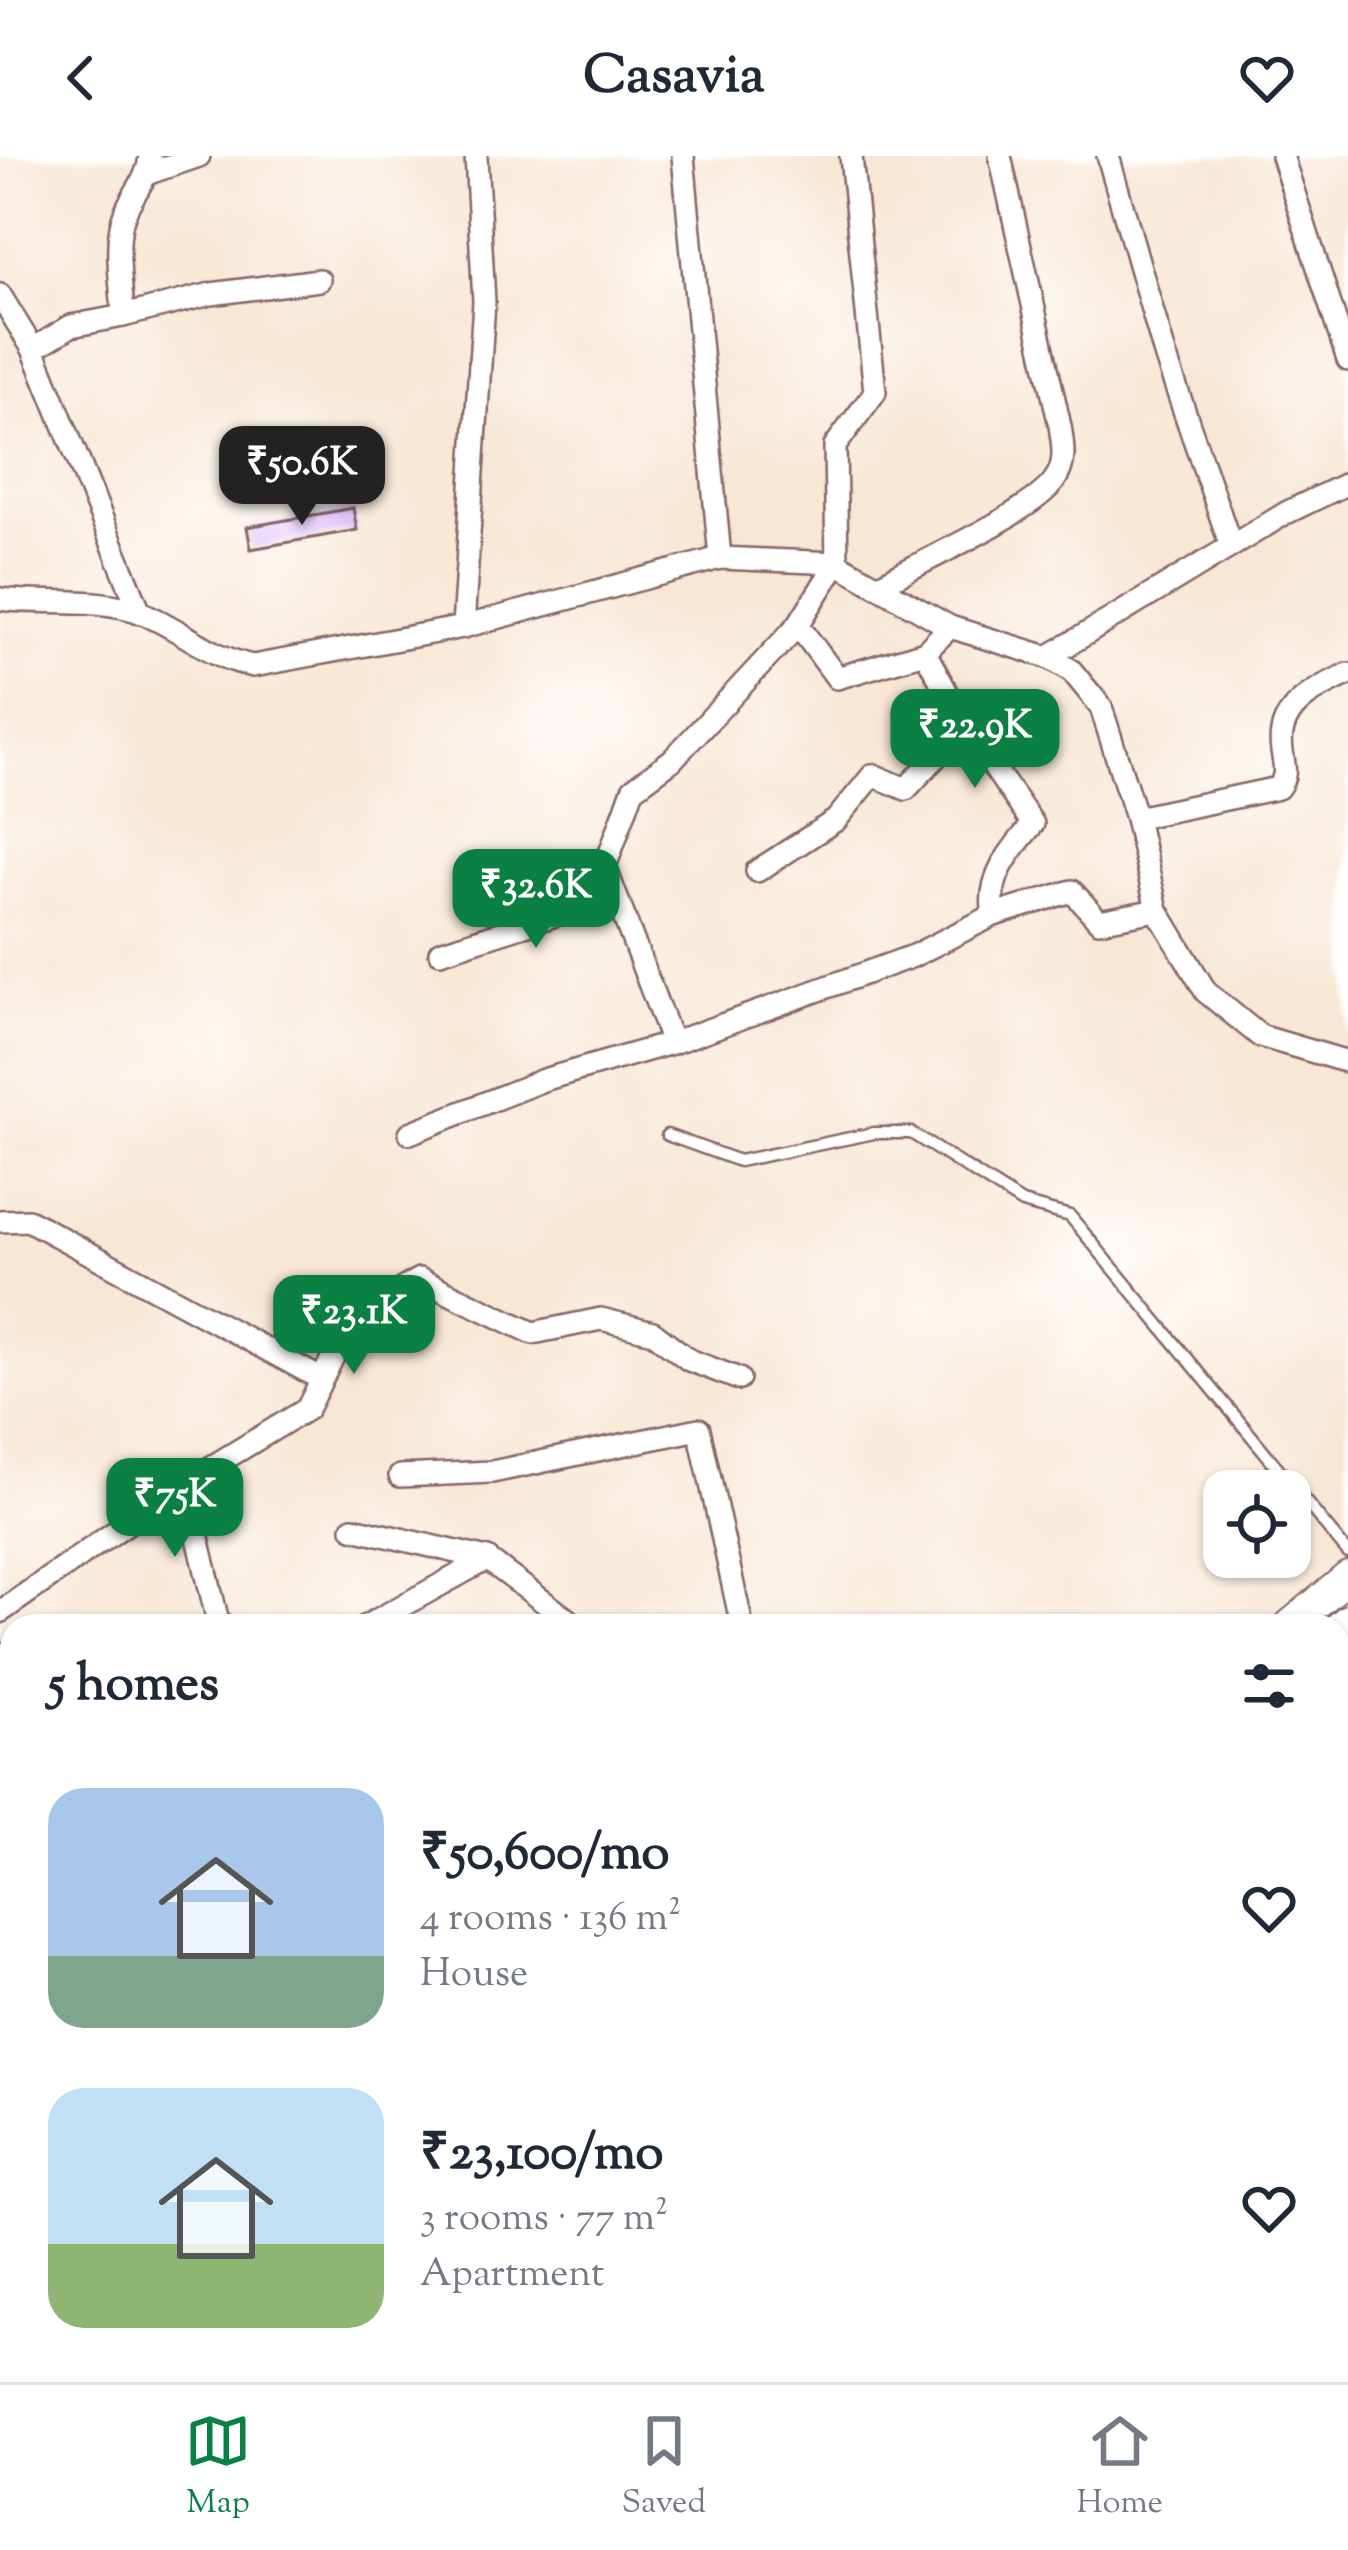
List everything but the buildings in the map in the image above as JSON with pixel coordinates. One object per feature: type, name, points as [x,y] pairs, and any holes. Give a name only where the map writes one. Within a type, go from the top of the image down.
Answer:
[{"type":"main road","points":[[1303,1614],[1348,1576]]},
{"type":"street","points":[[123,316],[119,233],[124,212],[150,164],[199,156]]},
{"type":"street","points":[[464,627],[484,302],[476,156]]},
{"type":"street","points":[[683,156],[720,558]]},
{"type":"street","points":[[672,1043],[605,867],[633,789],[673,760],[798,625],[837,563],[835,446],[875,392],[851,156]]},
{"type":"street","points":[[881,584],[1036,499],[1060,471],[1064,453],[1060,426],[1000,156]]},
{"type":"street","points":[[1108,156],[1166,358],[1231,546]]},
{"type":"street","points":[[1282,156],[1348,360]]},
{"type":"street","points":[[33,349],[71,326],[212,294],[319,280]]},
{"type":"street","points":[[0,295],[33,349],[140,612]]},
{"type":"street","points":[[1048,657],[1231,546],[1348,483]]},
{"type":"street","points":[[0,599],[51,606],[112,604],[140,612],[228,661],[253,666],[464,627],[720,558],[837,563],[950,627],[1048,657],[1071,670],[1101,707],[1136,818],[1156,910],[1206,992],[1260,1036],[1348,1062]]},
{"type":"street","points":[[798,625],[837,678],[925,652],[950,627]]},
{"type":"street","points":[[925,652],[965,726],[1033,824],[1008,854],[989,893],[994,915]]},
{"type":"street","points":[[1136,818],[1278,788],[1285,772],[1282,726],[1295,705],[1348,674]]},
{"type":"street","points":[[757,871],[836,820],[873,776],[906,789],[965,726]]},
{"type":"street","points":[[410,1133],[543,1080],[672,1043],[913,956],[994,915],[1072,891],[1100,921],[1156,910]]},
{"type":"street","points":[[440,952],[615,896]]},
{"type":"street","points":[[0,1221],[28,1220],[321,1379]]},
{"type":"street","points":[[0,1612],[185,1483],[307,1409],[352,1319],[419,1279],[533,1333],[601,1319],[653,1332],[688,1360],[739,1378]]},
{"type":"street","points":[[400,1476],[492,1472],[699,1430],[739,1614]]},
{"type":"street","points":[[185,1483],[216,1614]]},
{"type":"street","points":[[353,1528],[487,1559],[560,1614]]},
{"type":"street","points":[[388,1614],[487,1559]]},
{"type":"lane","points":[[667,1135],[739,1161],[874,1132],[911,1133],[1022,1202],[1070,1216],[1348,1553]]}]
